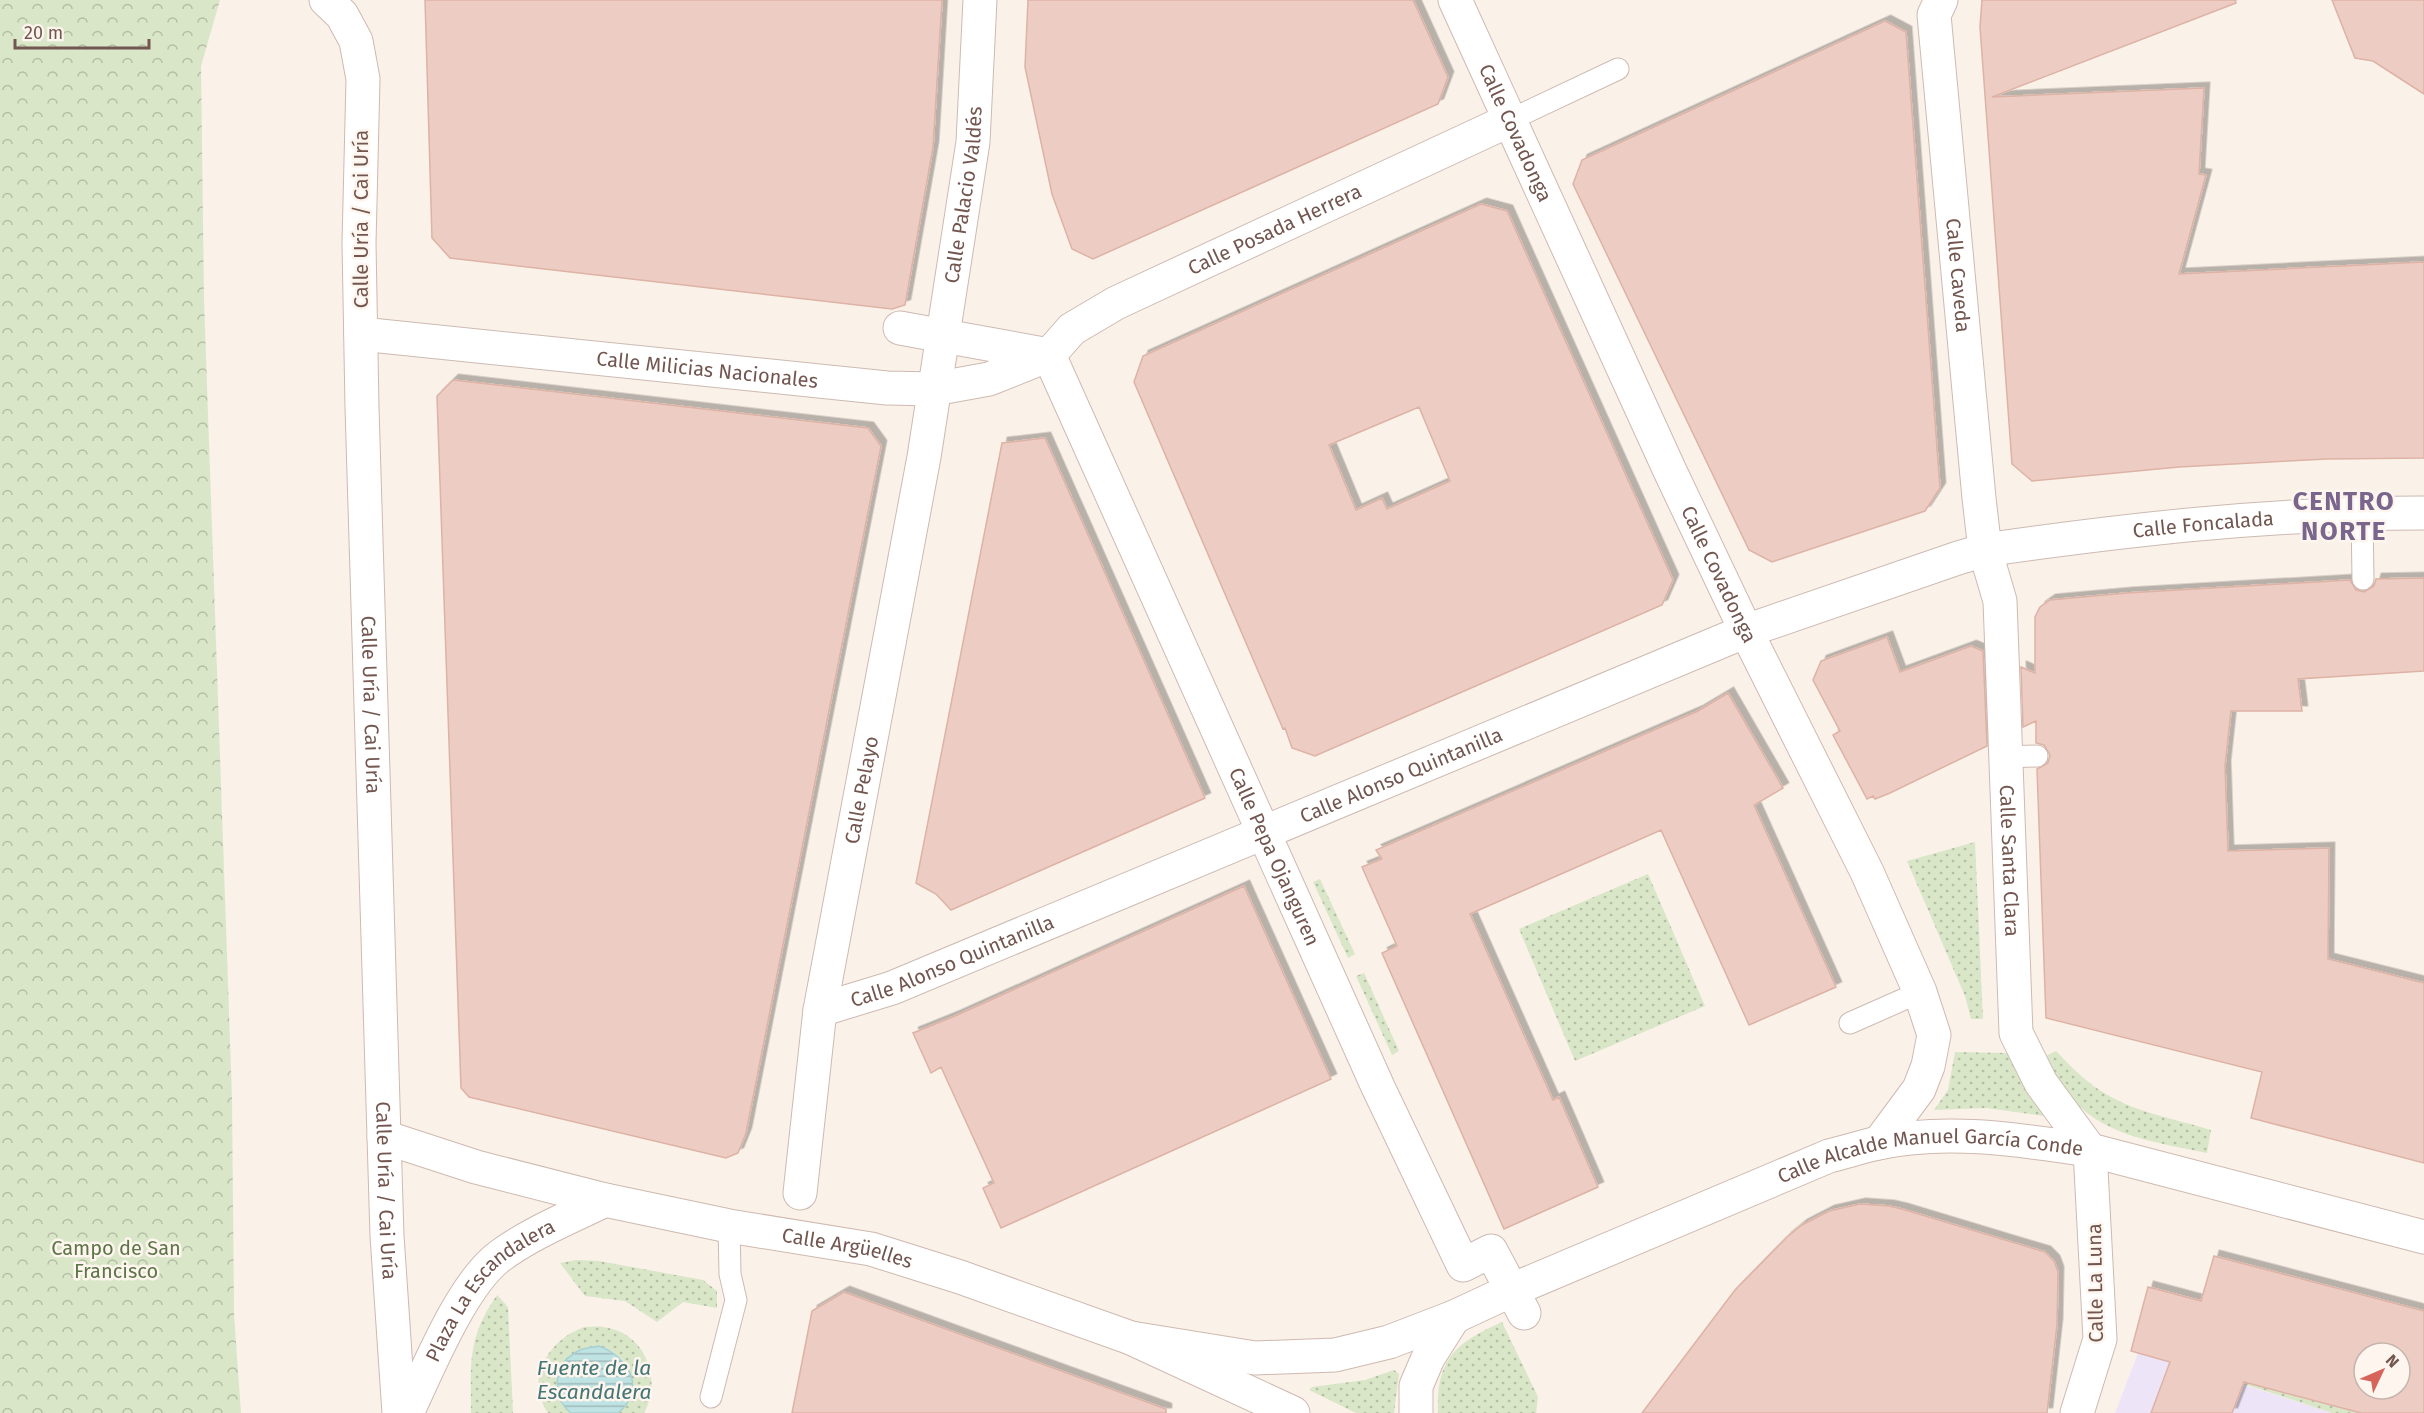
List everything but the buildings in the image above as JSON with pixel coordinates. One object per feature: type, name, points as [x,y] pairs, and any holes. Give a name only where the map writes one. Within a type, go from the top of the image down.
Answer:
[{"type":"street","name":"Calle Palacio Valdés","points":[[934,389],[974,142],[980,0]]},
{"type":"street","name":"Calle Covadonga","points":[[1455,0],[1498,125],[1670,471],[1746,631],[1868,872],[1920,992],[1934,1035],[1928,1066],[1919,1089],[1879,1143]]},
{"type":"street","name":"Calle Caveda","points":[[1941,0],[1934,15],[1985,550]]},
{"type":"street","name":"Calle Uría / Cai Uría","points":[[337,5],[356,41],[363,79],[359,219],[361,334],[387,1236],[399,1413]]},
{"type":"street","name":"Calle Posada Herrera","points":[[1049,355],[1072,329],[1116,303],[1498,125]]},
{"type":"street","points":[[900,328],[1049,355]]},
{"type":"street","name":"Calle Milicias Nacionales","points":[[361,334],[887,388],[934,389],[989,379],[1049,355]]},
{"type":"street","name":"Calle Pepa Ojanguren","points":[[1049,355],[1378,1087],[1463,1265],[1468,1311]]},
{"type":"street","name":"Calle Pelayo","points":[[800,1193],[820,1010],[924,457],[934,389]]},
{"type":"street","name":"Calle Foncalada","points":[[1985,550],[2154,528],[2362,513],[2424,513]]},
{"type":"street","name":"Calle Alonso Quintanilla","points":[[820,1010],[892,988],[1746,631],[1985,550]]},
{"type":"street","name":"Calle Santa Clara","points":[[1985,550],[2000,601],[2021,757],[2016,1032],[2041,1083],[2090,1150]]},
{"type":"street","name":"Calle Argüelles","points":[[384,1137],[476,1167],[605,1200],[729,1226],[871,1249],[960,1277],[1131,1338],[1293,1413]]},
{"type":"street","name":"Calle Alcalde Manuel García Conde","points":[[1131,1338],[1255,1358],[1335,1356],[1389,1342],[1468,1311],[1518,1301],[1829,1156],[1879,1143],[1930,1137],[1983,1137],[2090,1150],[2424,1237]]},
{"type":"street","name":"Calle La Luna","points":[[2077,1413],[2100,1339],[2090,1150]]},
{"type":"street","name":"Plaza La Escandalera","points":[[407,1413],[439,1346],[479,1276],[500,1256],[605,1200]]},
{"type":"street","points":[[1463,1265],[1491,1251],[1518,1301]]},
{"type":"street","points":[[1416,1413],[1416,1386],[1428,1358],[1468,1311]]},
{"type":"lane","points":[[1498,125],[1618,69]]},
{"type":"lane","points":[[2362,513],[2363,579]]},
{"type":"lane","points":[[1850,1023],[1920,992]]},
{"type":"lane","points":[[711,1397],[736,1300],[730,1274],[729,1226]]},
{"type":"shaded area","points":[[2138,1353],[2170,1361],[2332,1413],[2115,1413]]},
{"type":"green space","name":"Campo de San Francisco","points":[[0,0],[220,0],[201,66],[204,300],[232,1098],[234,1314],[241,1413],[0,1413]]},
{"type":"green space","points":[[1975,842],[1983,1019],[1971,1019],[1965,996],[1907,861]]},
{"type":"green space","points":[[1648,874],[1705,1006],[1575,1061],[1519,929]]},
{"type":"green space","points":[[1320,879],[1355,954],[1348,958],[1313,882]]},
{"type":"green space","points":[[1364,973],[1399,1051],[1392,1055],[1356,976]]},
{"type":"green space","points":[[2056,1051],[2083,1077],[2113,1098],[2140,1110],[2211,1130],[2207,1153],[2137,1137],[2104,1124],[2089,1114],[2075,1102],[2042,1058]]},
{"type":"green space","points":[[1955,1052],[2008,1053],[2027,1088],[2048,1112],[2044,1116],[1986,1108],[1934,1110],[1948,1090]]},
{"type":"green space","points":[[576,1260],[599,1261],[703,1280],[717,1291],[717,1308],[683,1302],[657,1322],[625,1301],[585,1296],[560,1263]]},
{"type":"green space","points":[[497,1295],[508,1307],[513,1413],[471,1413],[473,1351],[480,1325]]},
{"type":"green space","points":[[1502,1322],[1538,1397],[1536,1413],[1438,1413],[1441,1379],[1452,1355],[1472,1337]]},
{"type":"green space","points":[[584,1327],[601,1327],[618,1331],[639,1347],[646,1359],[652,1386],[644,1413],[618,1413],[621,1410],[623,1360],[613,1352],[599,1346],[568,1411],[571,1413],[548,1413],[541,1400],[539,1387],[544,1362],[560,1341]]},
{"type":"green space","points":[[1394,1370],[1399,1374],[1394,1413],[1356,1413],[1309,1390],[1312,1387],[1365,1380]]},
{"type":"green space","points":[[2244,1384],[2361,1413],[2332,1413]]},
{"type":"water","name":"Fuente de la Escandalera","points":[[599,1346],[619,1358],[631,1375],[633,1384],[627,1404],[618,1413],[571,1413],[565,1407],[558,1392],[558,1375],[565,1361],[572,1355],[584,1349]]},
{"type":"district","name":"CENTRO NORTE","points":[[2344,516]]}]
